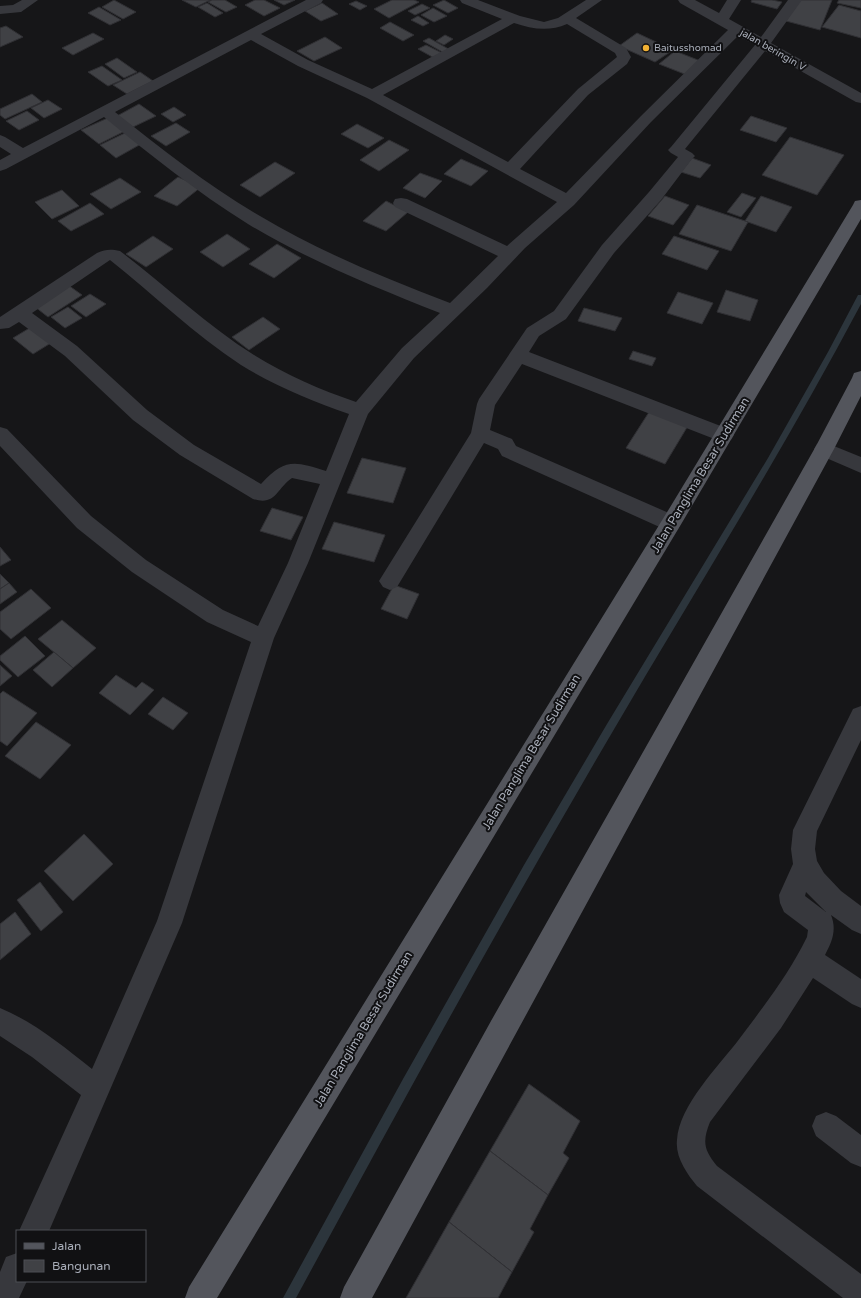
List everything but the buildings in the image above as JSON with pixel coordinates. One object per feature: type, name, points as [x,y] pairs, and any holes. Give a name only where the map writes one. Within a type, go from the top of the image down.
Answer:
[{"type":"main road","name":"Jalan Panglima Besar Sudirman","points":[[200,1298],[671,523],[861,205]]},
{"type":"main road","points":[[355,1298],[824,449],[861,378]]},
{"type":"street","points":[[0,10],[16,8],[31,0]]},
{"type":"street","points":[[0,166],[316,0]]},
{"type":"street","points":[[467,0],[535,25],[546,26],[566,18],[595,0]]},
{"type":"street","name":"jalan beringin V","points":[[685,0],[861,100]]},
{"type":"street","points":[[34,1230],[97,1090],[168,923],[263,638],[298,563],[360,411],[408,353],[509,254],[568,201],[646,119],[729,24],[734,0]]},
{"type":"street","points":[[390,581],[480,434],[486,404],[533,332],[560,315],[608,249],[669,179],[687,156],[676,150],[763,44],[795,0]]},
{"type":"street","points":[[372,95],[514,18]]},
{"type":"street","points":[[510,170],[583,92],[622,61],[624,57],[621,51],[566,18]]},
{"type":"street","points":[[250,34],[303,63],[372,95],[568,201]]},
{"type":"street","points":[[105,111],[184,173],[228,204],[272,231],[360,275],[452,311]]},
{"type":"street","points":[[0,140],[22,154]]},
{"type":"street","points":[[401,203],[509,254]]},
{"type":"street","points":[[3,324],[21,314],[104,257],[109,254],[114,255],[229,347],[267,372],[317,396],[360,411]]},
{"type":"street","points":[[21,314],[71,351],[140,415],[187,450],[260,494],[263,494],[275,481],[290,470],[297,470],[332,480]]},
{"type":"street","points":[[518,355],[724,435]]},
{"type":"street","points":[[0,434],[84,522],[139,566],[215,616],[263,638]]},
{"type":"street","points":[[480,434],[505,444],[509,451],[671,523]]},
{"type":"street","points":[[824,449],[861,465]]},
{"type":"street","points":[[861,716],[805,830],[803,849],[806,866],[818,886],[837,904],[861,921]]},
{"type":"street","points":[[806,866],[792,895],[793,903],[822,924],[823,930],[809,960],[785,1000],[700,1112],[692,1131],[690,1146],[698,1165],[707,1176],[861,1293]]},
{"type":"street","points":[[809,960],[861,995]]},
{"type":"street","points":[[0,1021],[42,1047],[97,1090]]},
{"type":"street","points":[[826,1126],[861,1153]]},
{"type":"street","points":[[4,1298],[16,1270]]},
{"type":"waterway","points":[[289,1298],[487,940],[610,727],[802,407],[861,297]]},
{"type":"place","name":"Baitusshomad","points":[[646,48]]}]
